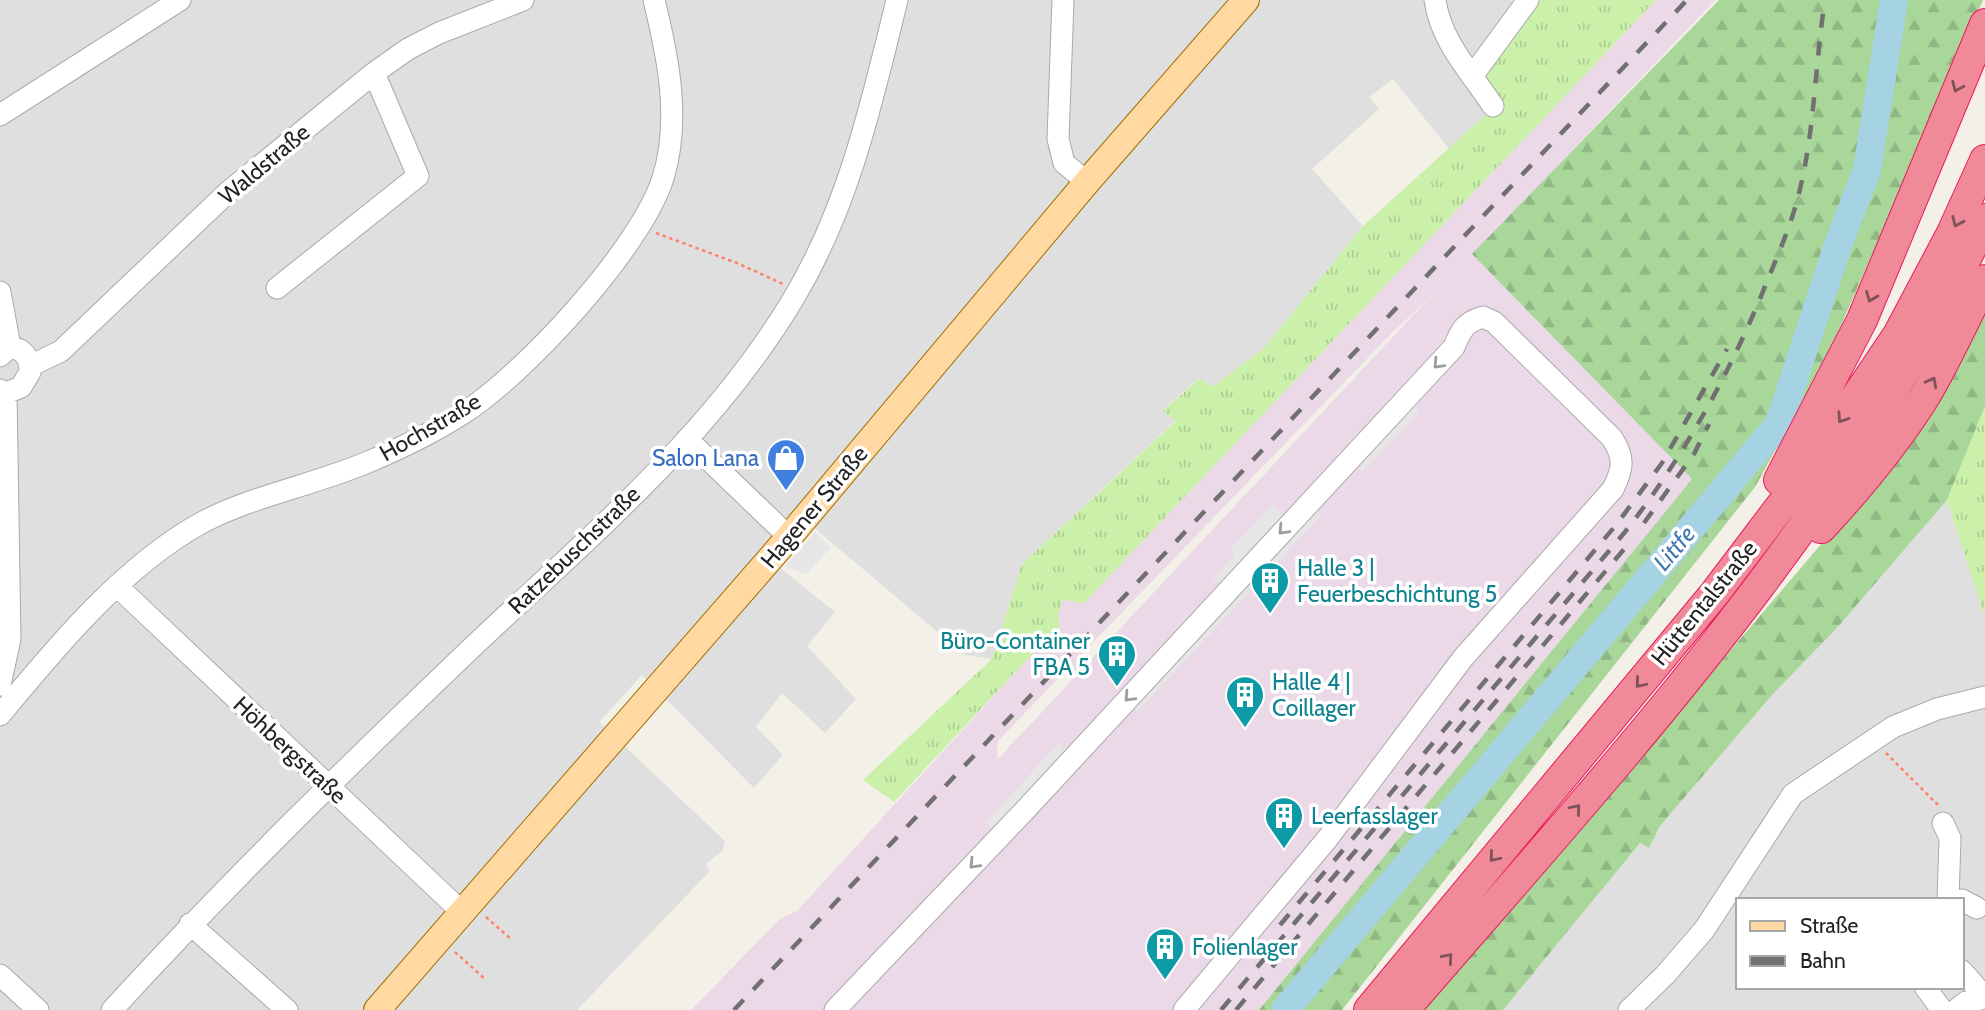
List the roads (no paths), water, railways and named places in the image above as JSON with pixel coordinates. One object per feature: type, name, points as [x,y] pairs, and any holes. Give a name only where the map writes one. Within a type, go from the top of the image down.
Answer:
[{"type":"highway","points":[[1716,593],[1798,447],[1862,320],[1985,24]]},
{"type":"highway","name":"Hüttentalstraße","points":[[1369,1010],[1716,593],[1798,482],[1898,335],[1952,233],[1985,160]]},
{"type":"highway","name":"Hüttentalstraße","points":[[1404,1010],[1717,642],[1854,453],[1919,351],[1985,219]]},
{"type":"highway","points":[[1717,642],[1859,486],[1894,442],[1926,394],[1985,280]]},
{"type":"main road","name":"Hagener Straße","points":[[377,1010],[789,537],[1087,182],[1246,0]]},
{"type":"street","points":[[0,115],[180,0]]},
{"type":"street","name":"Waldstraße","points":[[30,366],[61,351],[227,193],[374,73],[408,49],[439,33],[523,0]]},
{"type":"street","name":"Hochstraße","points":[[0,715],[34,674],[118,587],[164,548],[202,523],[240,505],[369,462],[463,414],[501,385],[586,299],[639,228],[663,178],[671,119],[670,62],[654,0]]},
{"type":"street","name":"Ratzebuschstraße","points":[[112,1010],[198,931],[327,785],[687,439],[748,369],[797,293],[821,247],[849,181],[897,0]]},
{"type":"street","points":[[1063,0],[1058,139],[1064,163],[1087,182]]},
{"type":"street","points":[[1435,0],[1438,22],[1452,50],[1473,75],[1493,106]]},
{"type":"street","points":[[1473,75],[1528,0]]},
{"type":"street","points":[[276,288],[418,176],[374,73]]},
{"type":"street","points":[[0,292],[5,352],[22,350],[30,366],[26,382],[3,392],[10,639],[0,685]]},
{"type":"street","points":[[835,1010],[1027,808],[1445,357],[1454,347],[1461,329],[1471,320],[1483,317],[1494,321],[1612,439],[1621,452],[1623,469],[1613,489],[1463,658],[1328,838],[1184,1010]]},
{"type":"street","points":[[687,439],[789,537]]},
{"type":"street","name":"Höhbergstraße","points":[[118,587],[327,785],[466,907]]},
{"type":"street","points":[[10,639],[34,674]]},
{"type":"street","points":[[5,664],[34,674]]},
{"type":"street","points":[[1629,1010],[1665,975],[1704,930],[1793,794],[1881,734],[1937,709],[1985,697]]},
{"type":"street","points":[[1942,816],[1950,838],[1959,898]]},
{"type":"street","points":[[198,931],[287,1010]]},
{"type":"street","points":[[1964,973],[1985,997]]},
{"type":"street","points":[[0,975],[38,1010]]},
{"type":"street","points":[[1926,989],[1942,1010]]},
{"type":"street","points":[[1956,1010],[1970,1000],[1985,997]]},
{"type":"waterway","name":"Littfe","points":[[1285,1010],[1779,424],[1838,245],[1867,170],[1894,0]]},
{"type":"railway","points":[[734,1010],[1687,0]]},
{"type":"railway","points":[[1221,1010],[1625,532],[1668,473],[1706,411],[1754,313],[1794,212],[1809,142],[1825,0]]},
{"type":"railway","points":[[1280,925],[1616,525],[1662,463],[1727,349]]},
{"type":"railway","points":[[1644,523],[1694,454],[1709,424]]},
{"type":"railway","points":[[1236,1010],[1625,548]]},
{"type":"place","name":"Salon Lana","points":[[786,492]]},
{"type":"place","name":"Halle 3 | Feuerbeschichtung 5","points":[[1270,615]]},
{"type":"place","name":"Büro-Container FBA 5","points":[[1117,688]]},
{"type":"place","name":"Halle 4 | Coillager","points":[[1245,729]]},
{"type":"place","name":"Leerfasslager","points":[[1284,850]]},
{"type":"place","name":"Folienlager","points":[[1165,981]]}]
